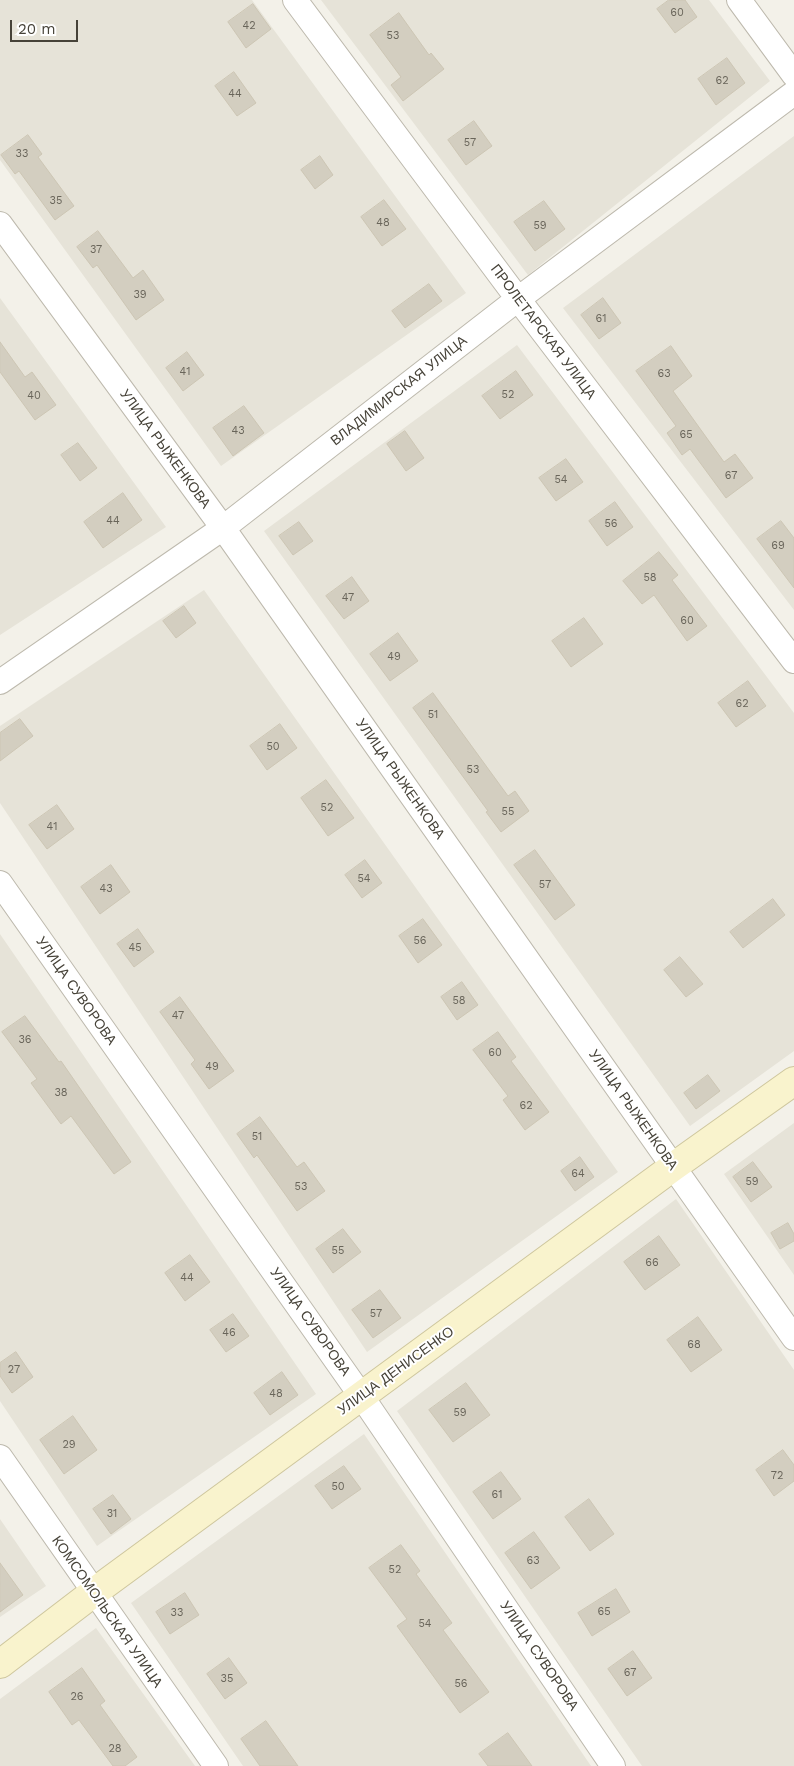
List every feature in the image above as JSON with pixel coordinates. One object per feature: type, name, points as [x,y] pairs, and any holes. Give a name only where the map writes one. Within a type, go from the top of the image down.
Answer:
[{"type":"street","name":"ПРОЛЕТАРСКАЯ УЛИЦА","points":[[295,0],[518,299],[794,661]]},
{"type":"street","points":[[739,0],[794,75]]},
{"type":"street","name":"ВЛАДИМИРСКАЯ УЛИЦА","points":[[0,682],[223,528],[518,299],[794,93]]},
{"type":"street","name":"УЛИЦА РЫЖЕНКОВА","points":[[0,224],[223,528],[794,1338]]},
{"type":"street","name":"УЛИЦА СУВОРОВА","points":[[0,883],[362,1397],[613,1766]]},
{"type":"street","name":"УЛИЦА ДЕНИСЕНКО","points":[[0,1664],[93,1593],[794,1081]]},
{"type":"street","name":"КОМСОМОЛЬСКАЯ УЛИЦА","points":[[0,1458],[216,1766]]},
{"type":"shaded area","points":[[0,0],[252,0],[466,293],[221,466],[0,160]]},
{"type":"shaded area","points":[[321,0],[709,0],[770,81],[528,275]]},
{"type":"shaded area","points":[[794,136],[794,610],[563,308]]},
{"type":"shaded area","points":[[0,298],[166,527],[0,635]]},
{"type":"shaded area","points":[[517,345],[794,713],[794,1051],[690,1126],[264,531]]},
{"type":"shaded area","points":[[204,590],[618,1172],[367,1352],[0,803],[0,726]]},
{"type":"shaded area","points":[[0,934],[316,1394],[97,1546],[0,1401]]},
{"type":"shaded area","points":[[794,1123],[794,1275],[724,1174]]},
{"type":"shaded area","points":[[676,1199],[794,1370],[794,1766],[642,1766],[397,1411]]},
{"type":"shaded area","points":[[364,1434],[591,1766],[243,1766],[131,1603]]},
{"type":"shaded area","points":[[0,1519],[46,1586],[0,1617]]},
{"type":"shaded area","points":[[96,1628],[195,1766],[0,1766],[0,1699]]},
{"type":"building","points":[[669,0],[685,0],[697,17],[675,33],[657,9]]},
{"type":"building","points":[[253,4],[271,29],[246,48],[228,22]]},
{"type":"building","points":[[399,13],[429,55],[431,53],[444,69],[403,101],[391,85],[401,77],[370,35]]},
{"type":"building","points":[[727,58],[745,83],[716,105],[698,79]]},
{"type":"building","points":[[234,72],[256,103],[237,116],[215,86]]},
{"type":"building","points":[[474,121],[492,146],[466,165],[448,140]]},
{"type":"building","points":[[28,135],[42,154],[38,157],[74,206],[55,220],[19,171],[15,174],[1,155]]},
{"type":"building","points":[[320,156],[333,175],[315,189],[301,170]]},
{"type":"building","points":[[384,200],[406,229],[382,246],[361,217]]},
{"type":"building","points":[[544,201],[565,229],[535,251],[514,222]]},
{"type":"building","points":[[98,231],[133,278],[143,270],[164,300],[136,320],[97,265],[93,268],[77,247]]},
{"type":"building","points":[[429,284],[442,301],[405,328],[392,311]]},
{"type":"building","points":[[603,298],[621,323],[599,339],[581,315]]},
{"type":"building","points":[[0,342],[25,377],[32,372],[56,405],[35,420],[0,372]]},
{"type":"building","points":[[671,346],[692,376],[673,391],[724,462],[735,454],[753,478],[726,498],[690,449],[682,455],[667,433],[676,426],[636,371]]},
{"type":"building","points":[[187,352],[204,375],[183,391],[166,368]]},
{"type":"building","points":[[516,371],[533,395],[500,419],[482,396]]},
{"type":"building","points":[[244,406],[264,433],[233,456],[213,428]]},
{"type":"building","points":[[405,431],[424,458],[406,471],[387,444]]},
{"type":"building","points":[[78,443],[97,468],[80,481],[61,455]]},
{"type":"building","points":[[566,459],[583,482],[556,501],[539,478]]},
{"type":"building","points":[[123,493],[142,520],[103,548],[84,522]]},
{"type":"building","points":[[615,502],[633,527],[607,546],[589,521]]},
{"type":"building","points":[[781,521],[794,538],[794,588],[757,539]]},
{"type":"building","points":[[299,522],[313,541],[293,555],[279,536]]},
{"type":"building","points":[[659,552],[678,575],[672,580],[707,626],[687,641],[654,595],[642,604],[623,581]]},
{"type":"building","points":[[352,577],[369,601],[344,619],[326,596]]},
{"type":"building","points":[[184,606],[196,623],[176,638],[163,621]]},
{"type":"building","points":[[584,618],[603,644],[571,667],[552,641]]},
{"type":"building","points":[[398,633],[418,661],[390,681],[370,654]]},
{"type":"building","points":[[748,681],[766,706],[736,727],[718,703]]},
{"type":"building","points":[[433,693],[508,796],[515,791],[529,811],[501,832],[486,812],[488,811],[413,708]]},
{"type":"building","points":[[20,719],[33,736],[0,761],[0,733]]},
{"type":"building","points":[[280,724],[297,748],[267,770],[250,746]]},
{"type":"building","points":[[326,780],[354,818],[328,836],[301,798]]},
{"type":"building","points":[[57,805],[74,829],[47,849],[29,825]]},
{"type":"building","points":[[535,850],[575,905],[555,920],[514,865]]},
{"type":"building","points":[[365,860],[382,883],[362,898],[345,875]]},
{"type":"building","points":[[111,865],[130,892],[100,914],[81,887]]},
{"type":"building","points":[[773,899],[785,915],[743,948],[730,932]]},
{"type":"building","points":[[423,919],[442,945],[418,963],[399,936]]},
{"type":"building","points":[[138,929],[154,952],[134,967],[117,944]]},
{"type":"building","points":[[680,957],[703,984],[686,997],[664,970]]},
{"type":"building","points":[[462,982],[478,1005],[457,1020],[441,997]]},
{"type":"building","points":[[180,997],[234,1071],[209,1089],[191,1064],[195,1060],[160,1012]]},
{"type":"building","points":[[25,1016],[59,1062],[61,1061],[131,1162],[114,1174],[71,1116],[61,1124],[31,1083],[37,1079],[2,1032]]},
{"type":"building","points":[[498,1032],[516,1057],[511,1061],[549,1112],[525,1130],[503,1100],[508,1096],[473,1050]]},
{"type":"building","points":[[708,1075],[720,1091],[696,1109],[684,1093]]},
{"type":"building","points":[[260,1117],[297,1167],[304,1162],[325,1191],[297,1211],[257,1155],[254,1158],[237,1134]]},
{"type":"building","points":[[580,1157],[594,1177],[575,1191],[561,1171]]},
{"type":"building","points":[[753,1162],[772,1187],[751,1202],[733,1177]]},
{"type":"building","points":[[788,1223],[794,1234],[794,1241],[780,1249],[771,1233]]},
{"type":"building","points":[[343,1229],[361,1252],[333,1273],[316,1249]]},
{"type":"building","points":[[659,1236],[680,1265],[645,1290],[624,1262]]},
{"type":"building","points":[[190,1255],[210,1282],[185,1301],[165,1273]]},
{"type":"building","points":[[380,1290],[401,1318],[373,1338],[352,1310]]},
{"type":"building","points":[[233,1314],[249,1336],[226,1352],[210,1330]]},
{"type":"building","points":[[698,1317],[722,1350],[691,1372],[667,1340]]},
{"type":"building","points":[[16,1352],[33,1377],[12,1393],[0,1376],[0,1363]]},
{"type":"building","points":[[282,1372],[298,1395],[270,1415],[254,1393]]},
{"type":"building","points":[[466,1383],[490,1415],[453,1442],[429,1410]]},
{"type":"building","points":[[73,1416],[97,1450],[64,1474],[40,1440]]},
{"type":"building","points":[[783,1450],[794,1465],[794,1481],[774,1496],[756,1470]]},
{"type":"building","points":[[344,1466],[361,1489],[332,1509],[315,1486]]},
{"type":"building","points":[[501,1472],[521,1499],[493,1519],[473,1492]]},
{"type":"building","points":[[113,1495],[131,1519],[111,1534],[93,1509]]},
{"type":"building","points":[[589,1499],[614,1534],[590,1551],[565,1517]]},
{"type":"building","points":[[534,1532],[560,1568],[531,1589],[505,1553]]},
{"type":"building","points":[[401,1545],[420,1571],[416,1574],[452,1623],[443,1630],[489,1692],[460,1713],[397,1626],[407,1619],[369,1568]]},
{"type":"building","points":[[0,1563],[23,1595],[0,1612]]},
{"type":"building","points":[[616,1589],[630,1612],[592,1636],[578,1613]]},
{"type":"building","points":[[185,1593],[199,1615],[170,1634],[156,1612]]},
{"type":"building","points":[[633,1651],[652,1678],[627,1696],[608,1669]]},
{"type":"building","points":[[229,1658],[247,1683],[225,1699],[207,1674]]},
{"type":"building","points":[[82,1668],[105,1701],[100,1705],[137,1757],[125,1766],[113,1766],[79,1720],[72,1725],[49,1692]]},
{"type":"building","points":[[266,1721],[298,1766],[260,1766],[241,1739]]},
{"type":"building","points":[[508,1733],[532,1766],[488,1766],[479,1754]]}]
